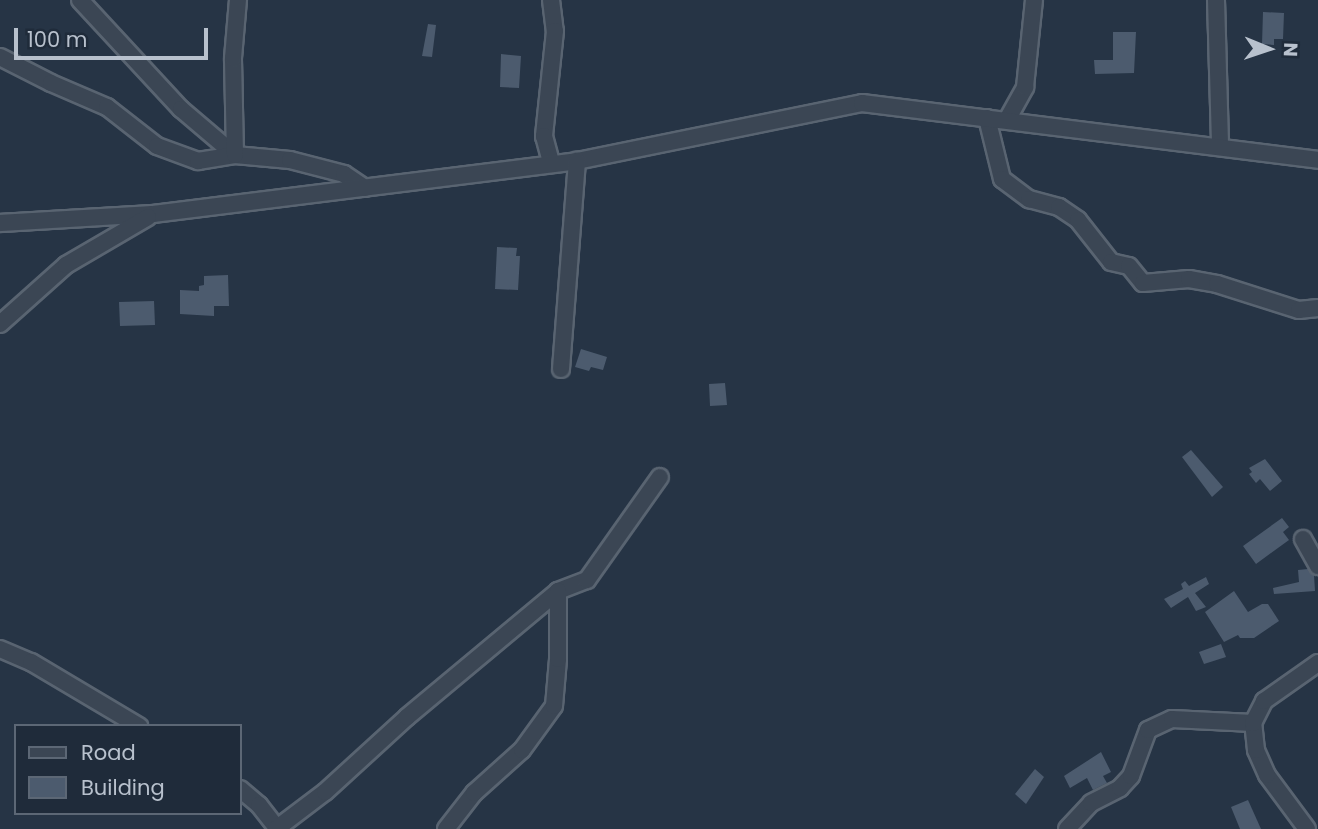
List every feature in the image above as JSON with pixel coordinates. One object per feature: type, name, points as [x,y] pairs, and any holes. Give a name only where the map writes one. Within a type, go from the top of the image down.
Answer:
[{"type":"street","points":[[80,0],[181,109],[235,155]]},
{"type":"street","points":[[235,155],[233,58],[238,0]]},
{"type":"street","points":[[551,0],[555,30],[544,136],[551,163]]},
{"type":"street","points":[[1007,120],[1025,87],[1034,0]]},
{"type":"street","points":[[1216,0],[1220,146]]},
{"type":"street","points":[[0,57],[107,107],[157,146],[198,161],[235,155],[290,160],[344,174],[365,188]]},
{"type":"street","points":[[0,223],[153,214],[578,161],[862,103],[1318,160]]},
{"type":"street","points":[[987,118],[1002,179],[1029,199],[1059,207],[1079,220],[1111,262],[1129,266],[1143,283],[1189,279],[1217,284],[1299,310],[1318,308]]},
{"type":"street","points":[[561,369],[578,161]]},
{"type":"street","points":[[0,324],[66,265],[153,214]]},
{"type":"street","points":[[242,791],[260,805],[277,828],[325,792],[407,717],[558,591],[587,580],[660,477]]},
{"type":"street","points":[[1303,539],[1318,566]]},
{"type":"street","points":[[446,829],[474,793],[522,750],[554,706],[558,591]]},
{"type":"street","points":[[0,649],[31,662],[136,724]]},
{"type":"street","points":[[1307,829],[1267,775],[1256,750],[1253,723],[1264,701],[1318,663]]},
{"type":"street","points":[[1067,829],[1091,803],[1120,788],[1131,776],[1148,730],[1172,719],[1253,723]]},
{"type":"building","points":[[1263,12],[1284,13],[1283,39],[1274,39],[1274,45],[1262,44]]},
{"type":"building","points":[[428,24],[436,25],[432,57],[422,56]]},
{"type":"building","points":[[1113,32],[1136,32],[1134,73],[1095,74],[1094,60],[1113,60]]},
{"type":"building","points":[[501,54],[521,56],[519,88],[500,87]]},
{"type":"building","points":[[497,247],[517,248],[516,256],[520,256],[518,290],[495,289]]},
{"type":"building","points":[[228,275],[229,306],[214,306],[214,316],[180,314],[180,290],[199,291],[199,286],[204,285],[204,276]]},
{"type":"building","points":[[154,301],[155,325],[120,326],[119,302]]},
{"type":"building","points":[[581,349],[607,357],[603,370],[591,367],[589,371],[575,367]]},
{"type":"building","points":[[725,383],[727,405],[710,406],[709,384]]},
{"type":"building","points":[[1191,450],[1223,487],[1212,497],[1182,457]]},
{"type":"building","points":[[1265,459],[1282,481],[1270,491],[1260,479],[1256,483],[1249,474],[1252,472],[1249,468]]},
{"type":"building","points":[[1282,518],[1289,527],[1283,532],[1289,540],[1256,564],[1243,546]]},
{"type":"building","points":[[1308,569],[1314,575],[1315,591],[1274,594],[1273,588],[1299,582],[1298,570]]},
{"type":"building","points":[[1206,577],[1209,584],[1195,593],[1206,607],[1196,611],[1188,597],[1171,608],[1164,599],[1183,589],[1181,584],[1185,581],[1189,586]]},
{"type":"building","points":[[1234,591],[1248,612],[1262,604],[1268,604],[1279,621],[1254,638],[1240,638],[1238,635],[1224,642],[1205,612]]},
{"type":"building","points":[[1221,644],[1226,657],[1204,664],[1199,652]]},
{"type":"building","points":[[1101,752],[1111,772],[1103,776],[1107,783],[1093,790],[1087,778],[1070,788],[1064,776]]},
{"type":"building","points":[[1035,769],[1044,777],[1026,804],[1015,794]]},
{"type":"building","points":[[1248,800],[1261,829],[1240,829],[1231,807]]}]
